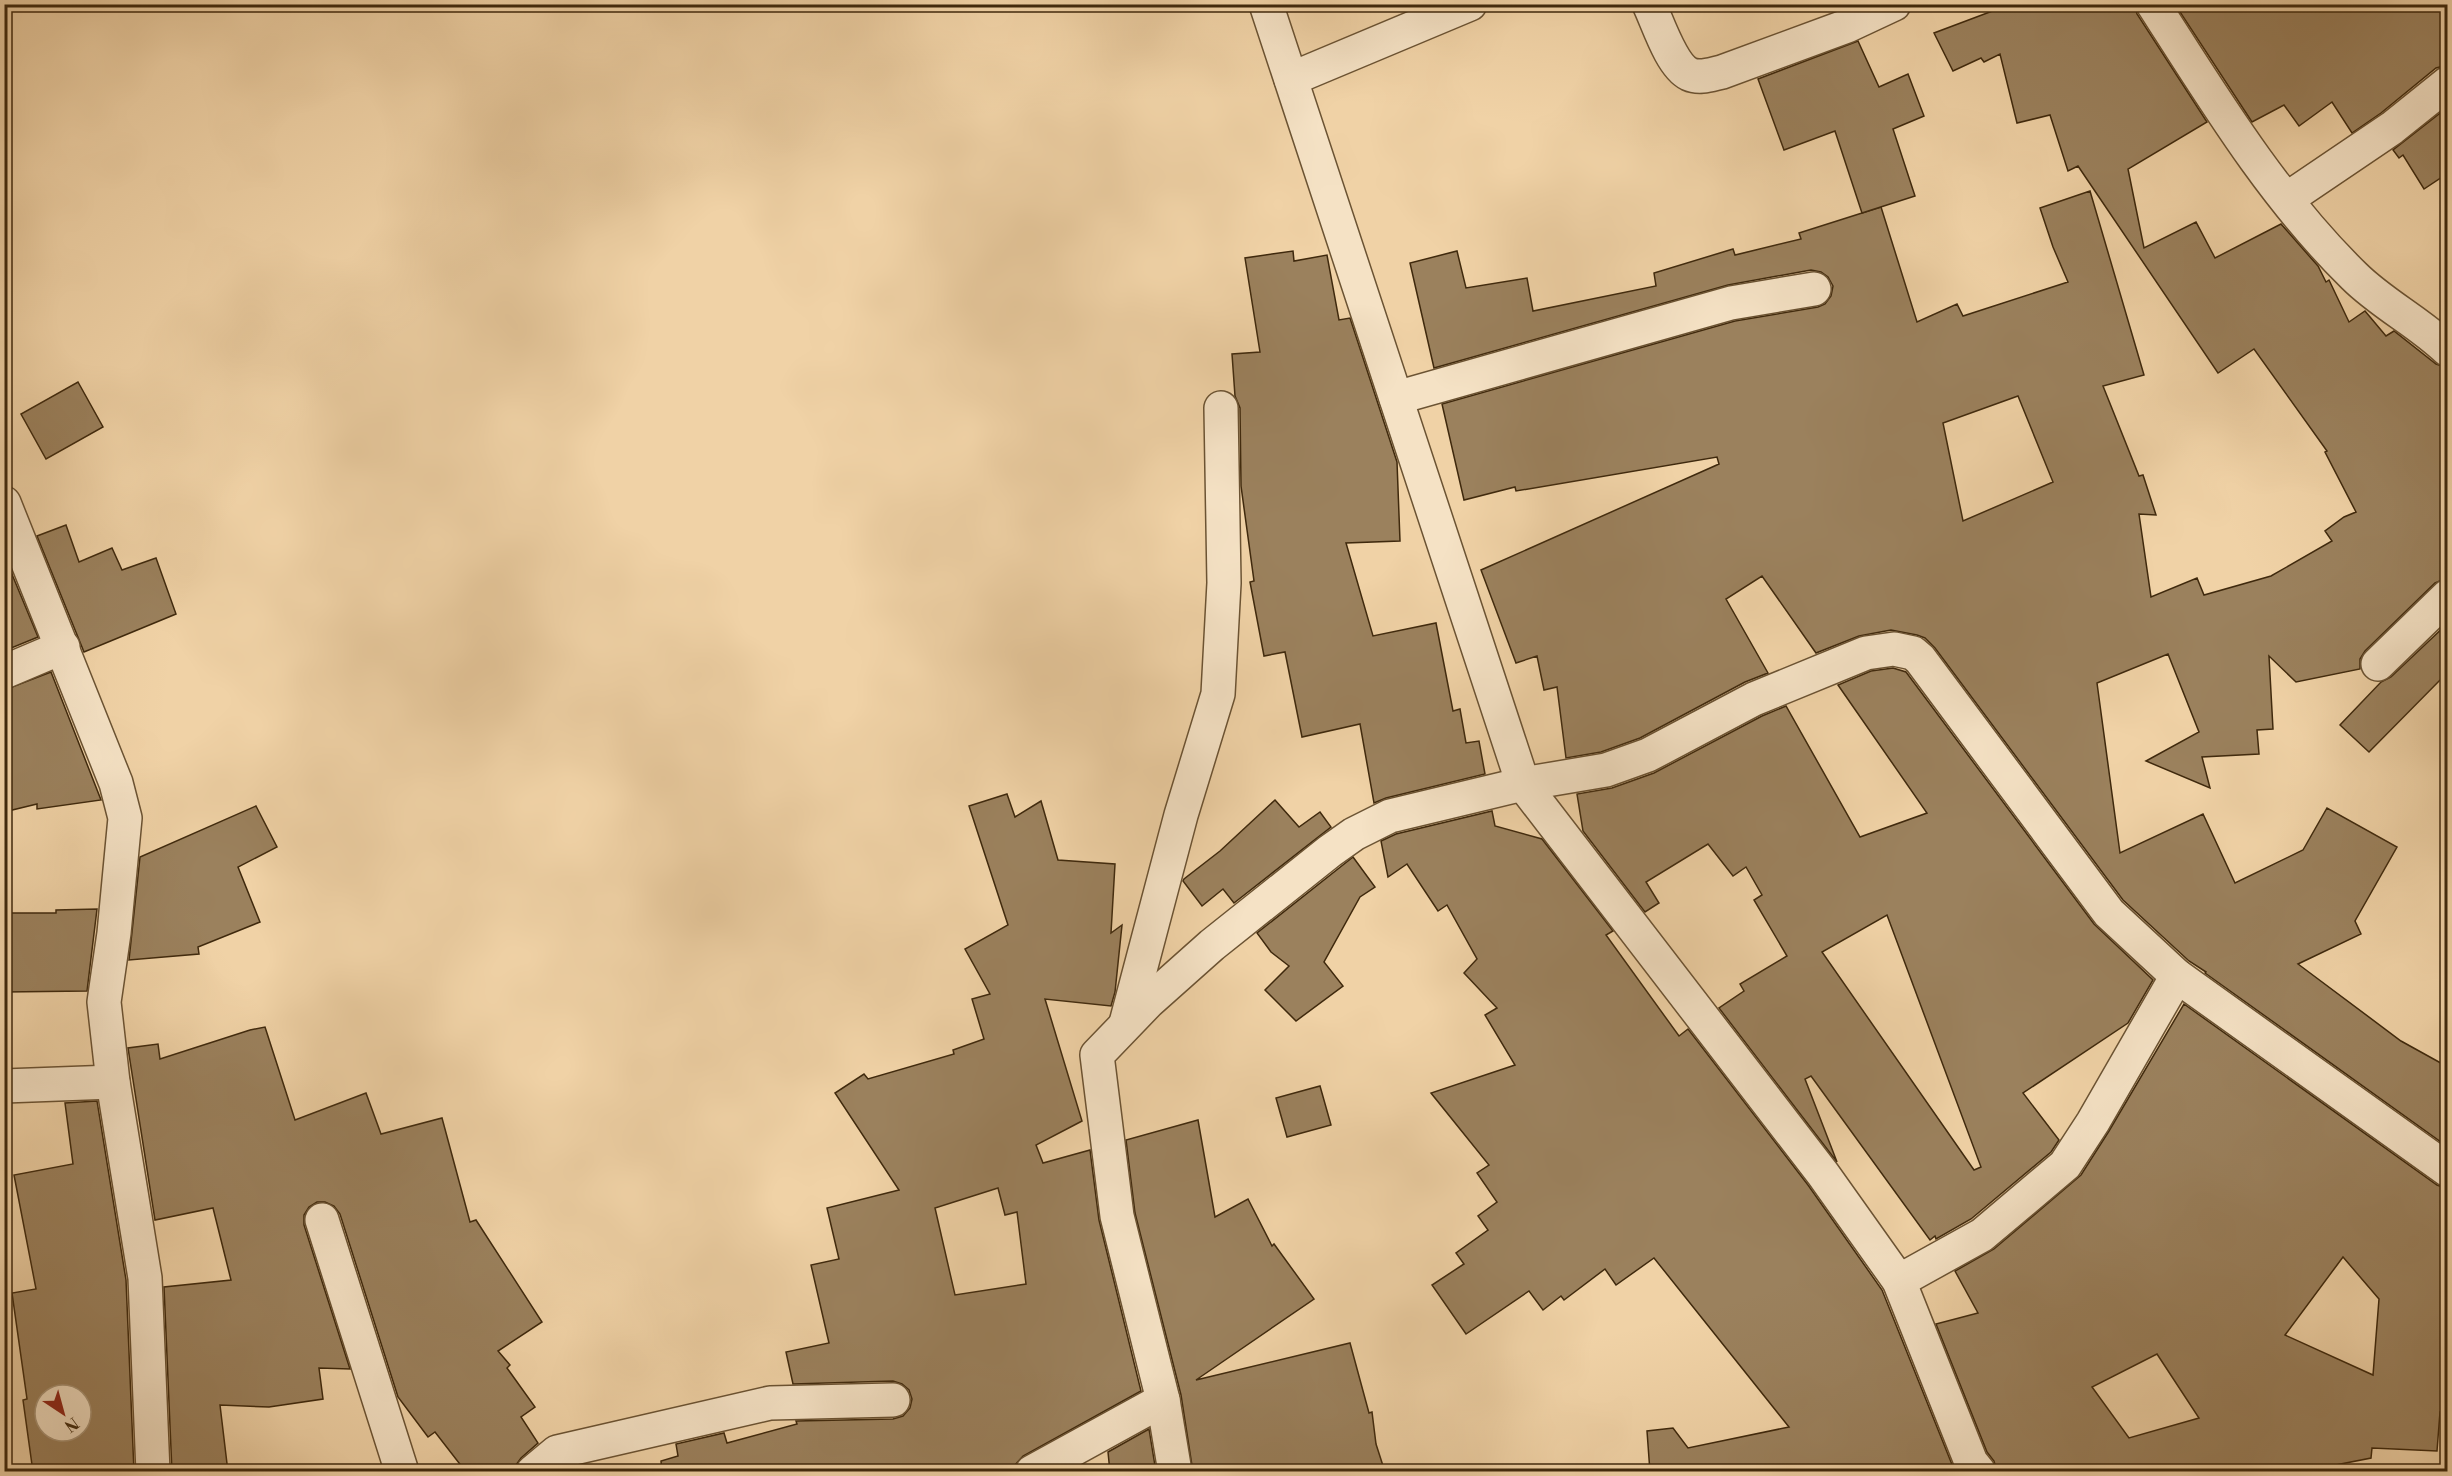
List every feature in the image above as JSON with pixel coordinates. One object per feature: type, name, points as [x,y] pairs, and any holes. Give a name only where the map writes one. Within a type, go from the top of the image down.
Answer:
[{"type":"street","points":[[1266,4],[1523,784],[1823,1174],[1899,1281],[1971,1462],[1979,1472]]},
{"type":"street","points":[[1291,79],[1470,4]]},
{"type":"street","points":[[1649,4],[1675,62],[1689,74],[1702,76],[1722,72],[1847,26],[1894,4]]},
{"type":"street","points":[[2153,4],[2241,140],[2310,229],[2355,278],[2448,350]]},
{"type":"street","points":[[2287,199],[2392,128],[2448,83]]},
{"type":"street","points":[[1396,398],[1731,303],[1814,289]]},
{"type":"street","points":[[1126,1025],[1181,815],[1218,694],[1224,583],[1221,408]]},
{"type":"street","points":[[4,503],[116,783],[125,818],[114,933],[104,1002],[112,1082],[145,1278],[153,1472]]},
{"type":"street","points":[[2378,664],[2448,596]]},
{"type":"street","points":[[4,672],[63,647]]},
{"type":"street","points":[[1175,1472],[1163,1400],[1117,1216],[1097,1055],[1148,1002],[1212,945],[1354,834],[1390,816],[1523,784],[1606,770],[1648,755],[1754,699],[1866,653],[1894,649],[1913,653],[1920,658],[2109,913],[2177,976],[2448,1170]]},
{"type":"street","points":[[1899,1281],[1982,1235],[2065,1165],[2093,1122],[2177,976]]},
{"type":"street","points":[[4,1086],[112,1082]]},
{"type":"street","points":[[322,1220],[402,1472]]},
{"type":"street","points":[[533,1472],[557,1452],[770,1402],[893,1400]]},
{"type":"street","points":[[1032,1472],[1163,1400]]},
{"type":"building","points":[[2011,4],[2134,4],[2137,14],[2207,122],[2128,169],[2144,248],[2196,222],[2215,258],[2281,224],[2318,266],[2326,282],[2329,280],[2349,322],[2365,311],[2386,336],[2394,331],[2436,364],[2448,368],[2448,578],[2435,583],[2365,651],[2360,659],[2360,669],[2296,682],[2269,656],[2273,729],[2257,730],[2259,754],[2202,757],[2210,788],[2146,761],[2199,732],[2168,654],[2097,683],[2120,853],[2203,814],[2235,883],[2303,850],[2327,808],[2397,847],[2355,921],[2361,934],[2298,964],[2401,1041],[2448,1067],[2448,1147],[2189,961],[2123,900],[1935,648],[1925,638],[1891,630],[1859,636],[1816,653],[1762,576],[1726,599],[1768,673],[1745,682],[1640,738],[1601,752],[1566,758],[1557,687],[1544,690],[1537,656],[1516,663],[1481,570],[1719,464],[1717,457],[1516,491],[1515,487],[1464,500],[1442,404],[1735,321],[1818,307],[1825,304],[1831,296],[1833,286],[1828,277],[1821,272],[1811,270],[1728,285],[1434,368],[1410,263],[1457,251],[1466,288],[1527,278],[1533,311],[1656,286],[1654,273],[1733,249],[1735,255],[1801,239],[1799,233],[1881,207],[1917,322],[1957,304],[1963,316],[2068,282],[2040,208],[2090,191],[2144,375],[2103,386],[2139,476],[2143,475],[2156,515],[2139,514],[2151,597],[2197,578],[2204,595],[2271,576],[2332,541],[2325,531],[2344,517],[2356,512],[2325,452],[2327,451],[2254,349],[2218,373],[2078,166],[2068,171],[2050,115],[2017,123],[2000,54],[1984,62],[1981,58],[1953,71],[1934,33]],"holes":[[[2018,396],[2053,482],[1963,521],[1943,423]]]},
{"type":"building","points":[[2189,4],[2448,4],[2448,65],[2436,68],[2381,113],[2352,133],[2332,102],[2299,126],[2284,105],[2252,122],[2180,12]]},
{"type":"building","points":[[1858,41],[1879,87],[1908,74],[1924,116],[1893,129],[1915,196],[1862,213],[1835,131],[1784,150],[1758,79]]},
{"type":"building","points":[[2448,107],[2448,173],[2424,189],[2403,155],[2399,158],[2393,150]]},
{"type":"building","points":[[1293,251],[1294,261],[1327,255],[1339,320],[1350,318],[1397,462],[1400,541],[1346,543],[1373,636],[1436,623],[1453,711],[1460,709],[1466,743],[1479,741],[1485,774],[1386,798],[1374,803],[1360,724],[1302,737],[1285,652],[1264,656],[1250,582],[1254,581],[1241,486],[1240,408],[1235,396],[1232,354],[1260,352],[1245,258]]},
{"type":"building","points":[[78,382],[103,427],[46,459],[21,414]]},
{"type":"building","points":[[66,525],[79,562],[112,548],[122,570],[156,558],[176,614],[84,652],[37,536]]},
{"type":"building","points":[[4,555],[38,637],[4,651]]},
{"type":"building","points":[[2448,623],[2448,672],[2369,752],[2340,725],[2381,682],[2391,677]]},
{"type":"building","points":[[1893,668],[1906,672],[2094,924],[2153,980],[2128,1023],[2023,1093],[2059,1140],[2051,1152],[1971,1219],[1936,1239],[1935,1236],[1930,1240],[1811,1076],[1805,1079],[1837,1162],[1719,1008],[1744,991],[1740,984],[1787,956],[1754,900],[1762,895],[1746,867],[1733,876],[1708,844],[1646,882],[1659,903],[1645,912],[1583,831],[1577,794],[1612,788],[1654,773],[1762,716],[1786,706],[1860,837],[1927,813],[1838,685],[1871,671]],"holes":[[[1887,915],[1981,1167],[1974,1170],[1822,952]]]},
{"type":"building","points":[[51,672],[101,800],[37,809],[37,804],[4,812],[4,690]]},
{"type":"building","points":[[1007,794],[1015,817],[1041,801],[1058,860],[1115,864],[1111,933],[1122,925],[1115,992],[1111,1006],[1045,999],[1082,1121],[1036,1145],[1043,1163],[1090,1150],[1099,1220],[1141,1391],[1023,1456],[1015,1465],[988,1472],[662,1472],[661,1461],[678,1456],[676,1444],[724,1433],[727,1443],[797,1424],[796,1421],[893,1419],[903,1416],[910,1408],[912,1399],[909,1390],[893,1381],[793,1384],[786,1352],[829,1343],[811,1265],[839,1259],[827,1208],[899,1190],[835,1093],[864,1074],[868,1079],[954,1054],[953,1050],[984,1039],[972,999],[990,994],[965,949],[1008,925],[969,806]],"holes":[[[998,1188],[1005,1215],[1017,1212],[1026,1284],[955,1295],[935,1208]]]},
{"type":"building","points":[[1275,800],[1299,827],[1320,812],[1331,827],[1234,903],[1223,889],[1202,906],[1183,881],[1184,879],[1220,851]]},
{"type":"building","points":[[256,806],[277,847],[238,867],[260,922],[198,947],[199,954],[129,960],[140,857]]},
{"type":"building","points":[[1492,811],[1495,826],[1542,839],[1613,931],[1606,935],[1679,1036],[1688,1029],[1808,1185],[1882,1290],[1955,1472],[1850,1472],[1848,1465],[1812,1472],[1650,1472],[1647,1431],[1673,1428],[1688,1448],[1789,1427],[1654,1258],[1616,1285],[1605,1269],[1564,1300],[1561,1296],[1543,1310],[1529,1291],[1466,1334],[1432,1285],[1464,1264],[1456,1253],[1488,1230],[1478,1216],[1497,1202],[1477,1173],[1489,1165],[1431,1093],[1515,1065],[1485,1015],[1497,1008],[1464,973],[1477,959],[1447,905],[1438,911],[1407,864],[1388,877],[1381,841],[1396,834]]},
{"type":"building","points":[[1353,857],[1375,887],[1360,897],[1324,962],[1343,986],[1296,1021],[1265,990],[1289,966],[1271,952],[1257,933]]},
{"type":"building","points":[[97,909],[87,991],[4,992],[4,913],[56,913],[56,910]]},
{"type":"building","points":[[2184,1004],[2437,1185],[2448,1189],[2448,1413],[2440,1412],[2437,1451],[2372,1448],[2371,1458],[2300,1472],[1997,1472],[1936,1324],[1978,1313],[1955,1271],[1994,1249],[2081,1175]],"holes":[[[2343,1257],[2379,1299],[2373,1375],[2285,1335]],[[2157,1354],[2199,1418],[2129,1438],[2092,1387]]]},
{"type":"building","points":[[265,1027],[295,1120],[366,1093],[381,1134],[442,1118],[470,1222],[476,1220],[542,1322],[498,1351],[510,1365],[507,1368],[535,1407],[521,1417],[538,1443],[521,1458],[516,1465],[515,1472],[466,1472],[435,1432],[428,1437],[398,1397],[340,1214],[334,1206],[325,1202],[317,1202],[309,1207],[304,1215],[304,1225],[350,1369],[319,1368],[323,1399],[269,1407],[220,1405],[228,1472],[172,1472],[164,1287],[231,1280],[213,1208],[155,1220],[128,1048],[158,1044],[160,1059]]},
{"type":"building","points":[[1320,1086],[1331,1125],[1287,1137],[1276,1098]]},
{"type":"building","points":[[97,1101],[126,1280],[134,1472],[33,1472],[23,1400],[27,1399],[12,1293],[36,1289],[14,1175],[73,1164],[65,1103]]},
{"type":"building","points":[[1198,1120],[1215,1217],[1248,1199],[1272,1246],[1274,1244],[1314,1299],[1196,1380],[1350,1343],[1369,1413],[1372,1412],[1376,1444],[1385,1472],[1193,1472],[1181,1395],[1135,1213],[1126,1140]]},
{"type":"building","points":[[1149,1429],[1156,1472],[1110,1472],[1108,1452]]}]
